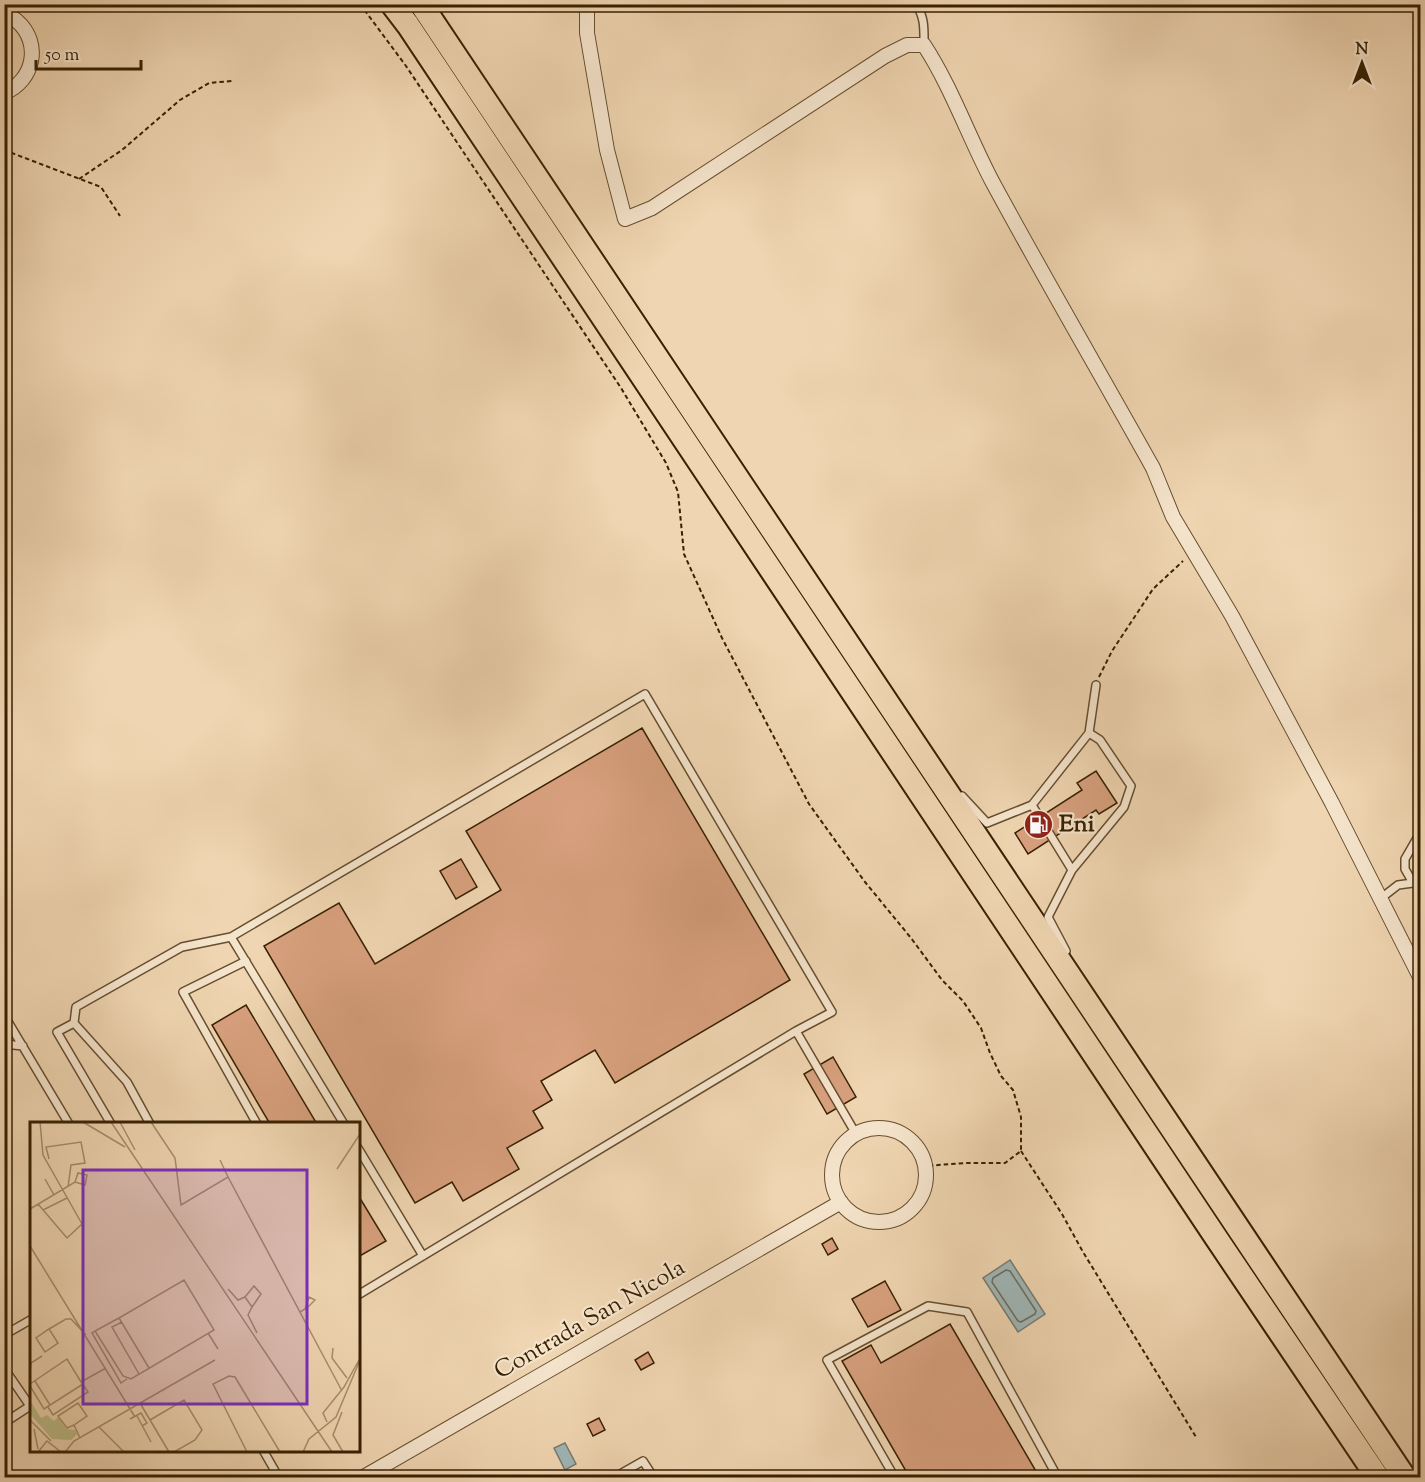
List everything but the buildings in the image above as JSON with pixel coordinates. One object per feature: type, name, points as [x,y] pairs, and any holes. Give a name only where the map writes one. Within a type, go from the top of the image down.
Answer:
[{"type":"highway","points":[[392,4],[1378,1478]]},
{"type":"highway","points":[[421,4],[1405,1478]]},
{"type":"street","points":[[587,4],[587,33],[607,150],[626,219],[652,208],[885,56],[907,45],[924,45],[992,180],[1153,468],[1173,517],[1232,616],[1332,803],[1420,978]]},
{"type":"street","points":[[4,14],[17,21],[26,32],[31,44],[32,57],[29,70],[22,82],[4,93]]},
{"type":"street","points":[[878,1128],[899,1132],[909,1138],[922,1156],[925,1166],[926,1180],[915,1206],[904,1215],[891,1220],[876,1222],[862,1219],[850,1212],[835,1192],[832,1181],[835,1159],[847,1140],[856,1134],[878,1128]]},
{"type":"street","name":"Contrada San Nicola","points":[[363,1477],[841,1202]]},
{"type":"lane","points":[[916,4],[922,14],[924,45]]},
{"type":"lane","points":[[922,754],[987,823],[1032,805],[1089,733],[1096,685]]},
{"type":"lane","points":[[149,1122],[127,1082],[74,1023],[76,1007],[182,947],[231,937],[645,694],[832,1012],[796,1031],[360,1294]]},
{"type":"lane","points":[[1070,958],[1048,917],[1072,870],[1124,807],[1131,786],[1100,740],[1089,733]]},
{"type":"lane","points":[[1032,805],[1072,870]]},
{"type":"lane","points":[[1413,883],[1405,869],[1405,859],[1420,833]]},
{"type":"lane","points":[[1380,898],[1398,885],[1413,883],[1420,879]]},
{"type":"lane","points":[[231,937],[343,1122]]},
{"type":"lane","points":[[246,961],[183,992],[256,1122]]},
{"type":"lane","points":[[1075,969],[1107,1031]]},
{"type":"lane","points":[[4,1015],[68,1122]]},
{"type":"lane","points":[[74,1023],[57,1032],[110,1122]]},
{"type":"lane","points":[[796,1031],[856,1134]]},
{"type":"lane","points":[[4,1044],[23,1046]]},
{"type":"lane","points":[[360,1151],[423,1256]]},
{"type":"lane","points":[[895,1478],[827,1360],[928,1306],[967,1312],[1058,1478]]},
{"type":"lane","points":[[4,1335],[30,1320]]},
{"type":"lane","points":[[4,1368],[30,1406],[4,1422]]},
{"type":"lane","points":[[264,1452],[279,1478]]},
{"type":"lane","points":[[614,1478],[643,1461],[654,1478]]},
{"type":"path","points":[[360,4],[405,66],[621,388],[666,464],[678,492],[684,554],[722,638],[809,804],[865,882],[942,980],[963,1001],[981,1028],[1001,1076],[1013,1090],[1021,1117],[1021,1151],[1062,1214],[1196,1437]]},
{"type":"path","points":[[79,179],[122,150],[180,100],[209,83],[232,81]]},
{"type":"path","points":[[4,150],[101,187],[120,216]]},
{"type":"path","points":[[1096,685],[1112,651],[1153,589],[1194,551]]},
{"type":"path","points":[[925,1166],[965,1162],[1005,1162],[1021,1151]]},
{"type":"water","points":[[1010,1260],[1045,1314],[1018,1332],[983,1278]]},
{"type":"water","points":[[565,1443],[576,1464],[565,1470],[554,1448]]},
{"type":"place","name":"Eni","points":[[1038,825]]}]
